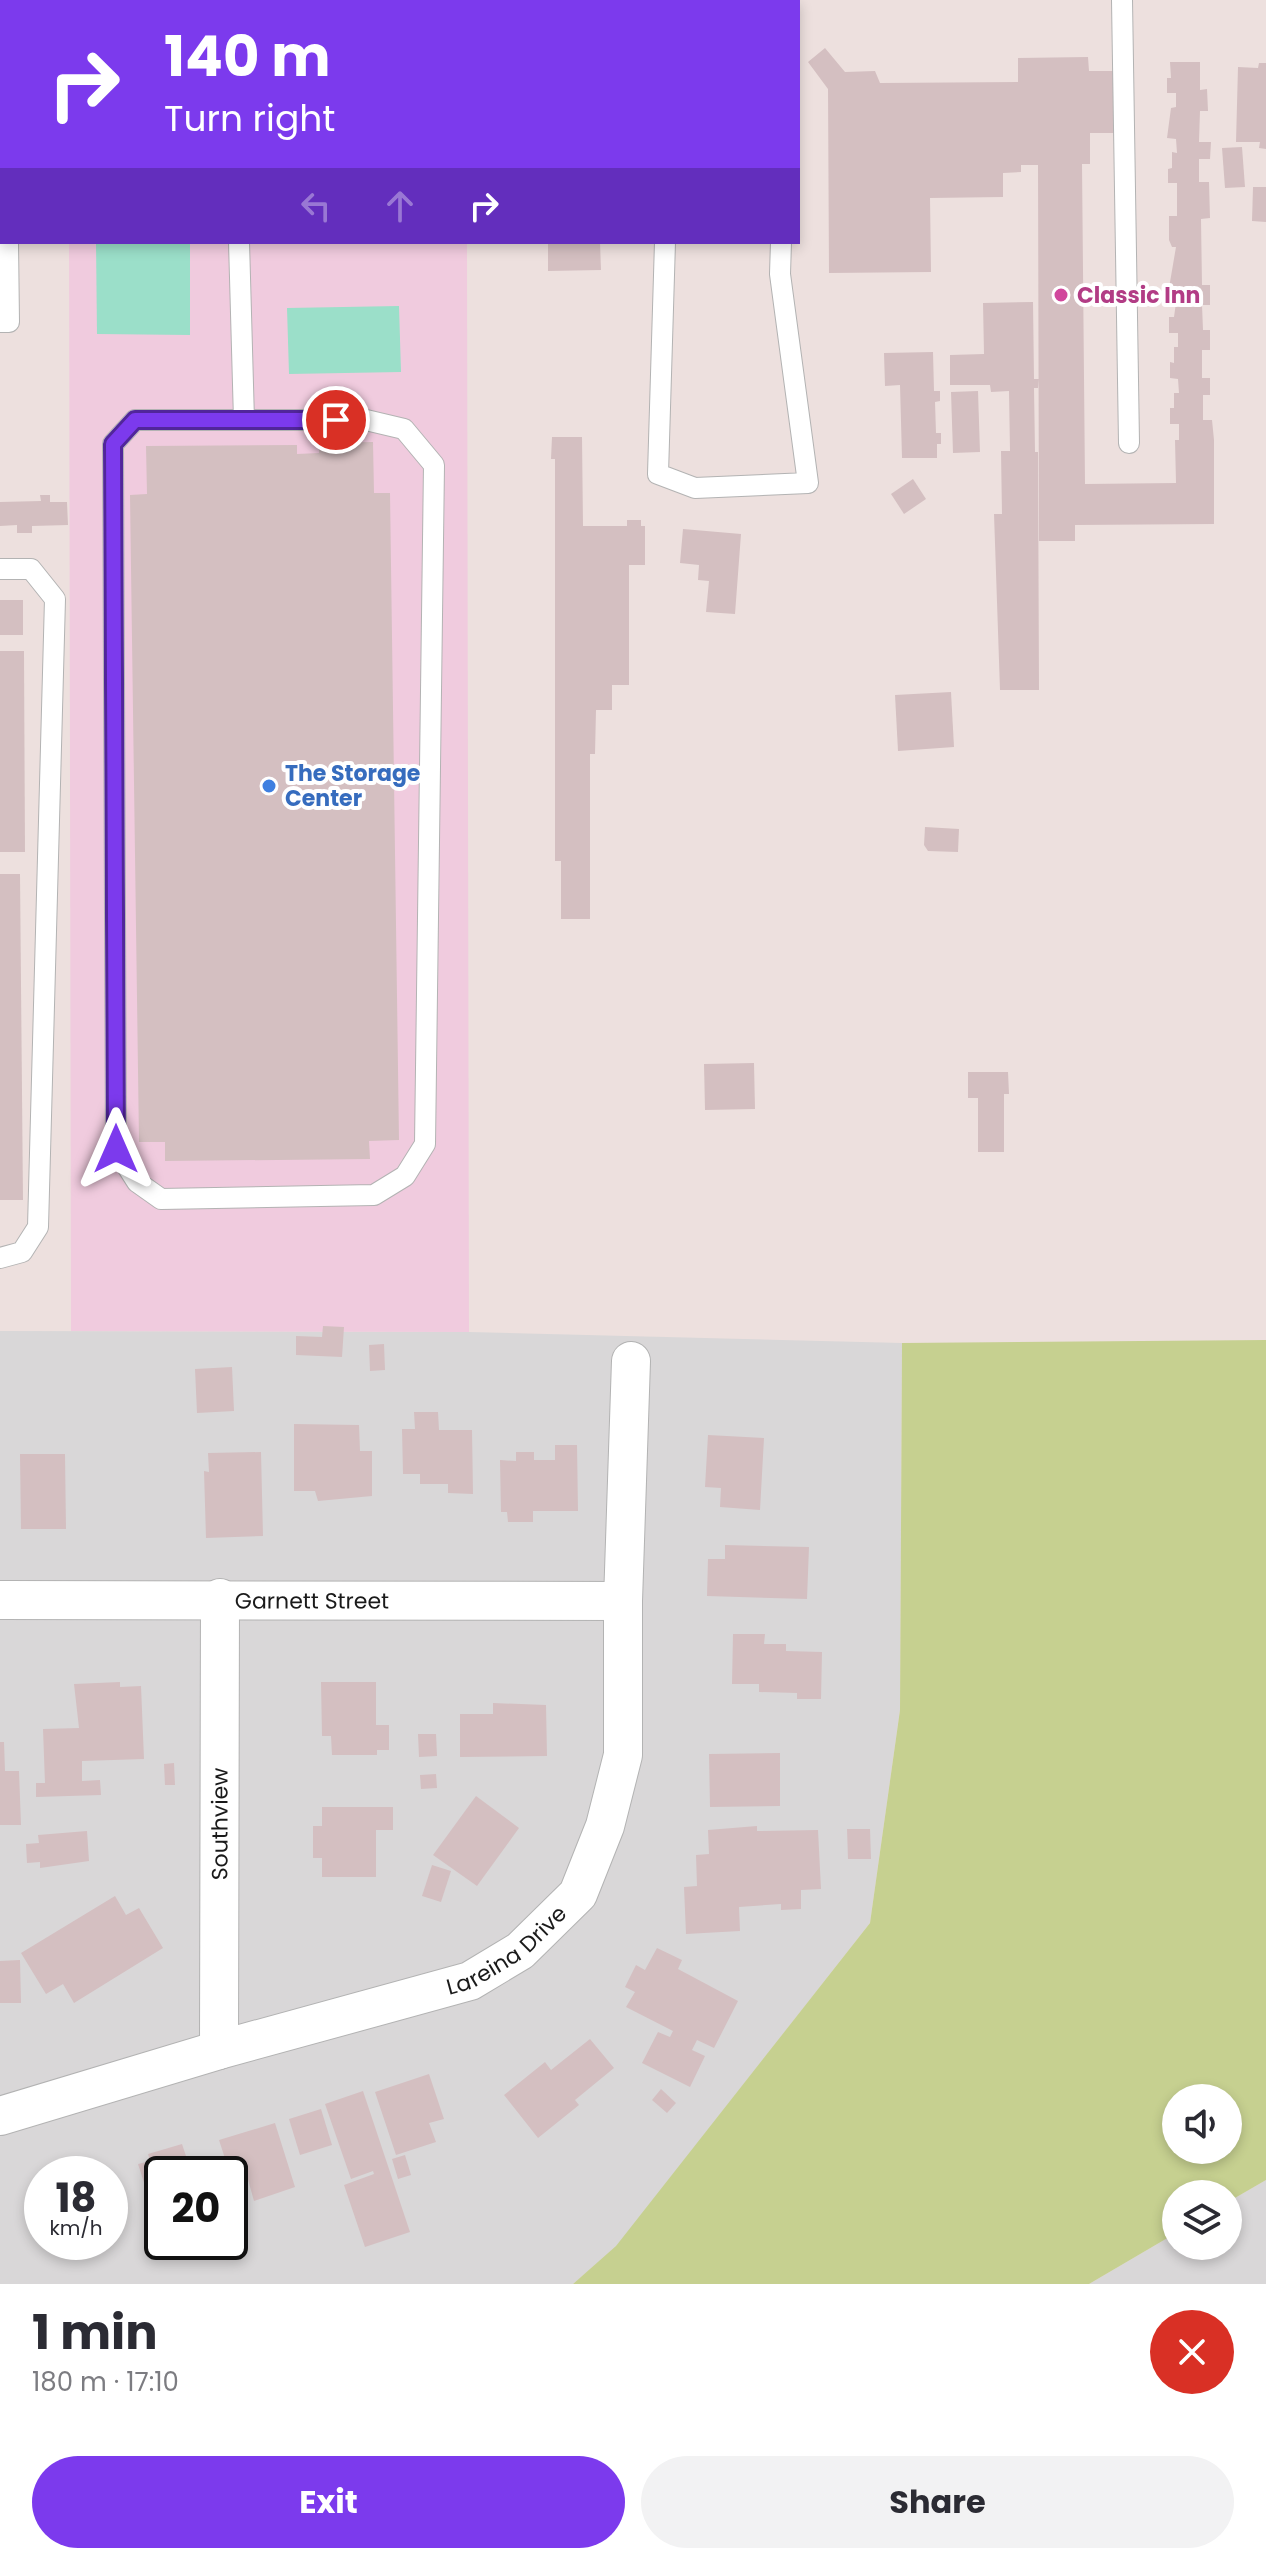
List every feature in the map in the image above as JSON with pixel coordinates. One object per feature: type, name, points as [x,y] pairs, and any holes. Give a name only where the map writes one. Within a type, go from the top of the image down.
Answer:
[{"type":"street","name":"Lareina Drive","points":[[0,2116],[219,2050],[470,1981],[520,1951],[578,1894],[605,1826],[623,1755],[623,1601],[631,1361]]},
{"type":"street","name":"Southview","points":[[219,2050],[220,1598]]},
{"type":"street","name":"Garnett Street","points":[[0,1600],[623,1601]]},
{"type":"lane","points":[[1122,0],[1129,443]]},
{"type":"lane","points":[[0,322],[9,322],[8,244]]},
{"type":"lane","points":[[239,244],[244,420]]},
{"type":"lane","points":[[665,244],[658,474],[695,488],[808,483],[780,274],[781,244]]},
{"type":"lane","points":[[135,420],[244,420],[366,420],[404,429],[434,465],[425,1144],[405,1176],[374,1195],[161,1199],[137,1182],[116,1149],[113,444],[135,420]]},
{"type":"lane","points":[[0,569],[31,569],[55,599],[38,1227],[22,1252],[0,1258]]},
{"type":"shaded area","name":"The Storage Center","points":[[69,244],[467,244],[469,1332],[71,1331]]},
{"type":"shaded area","points":[[96,244],[190,244],[190,335],[97,334]]},
{"type":"shaded area","points":[[399,306],[401,372],[289,374],[287,308]]},
{"type":"shaded area","points":[[0,1331],[469,1332],[902,1343],[900,1710],[870,1923],[616,2247],[573,2284],[0,2284]]},
{"type":"shaded area","points":[[1266,1340],[1266,2180],[1242,2194],[1242,2180],[1162,2180],[1162,2241],[1089,2284],[573,2284],[616,2246],[870,1923],[900,1710],[902,1343]]},
{"type":"shaded area","points":[[1266,2180],[1266,2284],[1089,2284],[1162,2241],[1162,2260],[1242,2260],[1242,2194]]},
{"type":"building","name":"Classic Inn","points":[[825,48],[845,72],[875,71],[880,83],[1018,82],[1018,58],[1088,57],[1089,71],[1118,71],[1118,133],[1090,133],[1090,164],[1082,164],[1085,484],[1176,483],[1175,440],[1179,440],[1179,424],[1170,424],[1170,408],[1174,408],[1174,393],[1179,393],[1178,379],[1170,378],[1170,362],[1174,363],[1178,333],[1169,333],[1169,317],[1174,317],[1178,288],[1169,288],[1176,247],[1172,247],[1169,240],[1169,216],[1177,216],[1177,183],[1168,183],[1168,169],[1172,168],[1172,152],[1177,153],[1176,139],[1167,138],[1171,108],[1176,107],[1176,93],[1167,93],[1167,78],[1171,78],[1170,62],[1200,62],[1200,90],[1207,89],[1208,111],[1200,111],[1199,142],[1211,142],[1210,159],[1199,159],[1199,182],[1209,182],[1210,218],[1201,219],[1202,285],[1210,285],[1210,305],[1202,305],[1203,330],[1210,330],[1210,350],[1202,350],[1202,378],[1210,378],[1210,395],[1203,395],[1203,420],[1212,420],[1214,524],[1075,525],[1075,541],[1039,541],[1038,165],[1021,165],[1021,172],[1003,173],[1003,197],[930,198],[931,272],[829,273],[828,89],[808,62]]},
{"type":"building","points":[[1259,63],[1266,63],[1266,149],[1259,148],[1260,142],[1236,142],[1238,67],[1258,68]]},
{"type":"building","points":[[1242,147],[1245,187],[1225,188],[1222,148]]},
{"type":"building","points":[[1253,187],[1266,187],[1266,222],[1252,221]]},
{"type":"building","points":[[548,244],[600,244],[601,270],[548,271]]},
{"type":"building","points":[[1033,302],[1034,379],[1039,379],[1038,388],[1034,388],[1035,452],[1038,452],[1039,690],[1000,690],[994,514],[1002,514],[1001,451],[1010,451],[1009,391],[991,392],[990,385],[950,385],[950,355],[984,354],[983,303]]},
{"type":"building","points":[[933,352],[934,391],[940,391],[940,401],[935,402],[936,433],[941,433],[937,458],[902,458],[900,385],[885,386],[884,353]]},
{"type":"building","points":[[978,391],[980,452],[953,453],[951,392]]},
{"type":"building","points":[[552,437],[582,437],[583,526],[627,526],[627,520],[641,520],[641,526],[645,526],[645,565],[629,565],[629,685],[612,685],[612,710],[596,710],[595,754],[590,754],[590,919],[561,919],[561,861],[555,861],[555,459],[551,459]]},
{"type":"building","points":[[373,442],[374,493],[390,493],[399,1140],[369,1141],[370,1159],[165,1161],[165,1142],[139,1142],[130,495],[147,494],[146,446],[297,445],[297,454],[319,453],[319,443]]},
{"type":"building","points":[[913,479],[926,499],[904,514],[891,494]]},
{"type":"building","points":[[40,495],[50,495],[50,502],[67,502],[68,525],[32,526],[32,533],[17,533],[17,525],[0,526],[0,502],[41,501]]},
{"type":"building","points":[[683,529],[741,534],[735,614],[706,612],[709,581],[698,580],[699,565],[680,563]]},
{"type":"building","points":[[0,600],[23,600],[23,635],[0,635]]},
{"type":"building","points":[[0,651],[24,651],[25,852],[0,852]]},
{"type":"building","points":[[951,692],[954,747],[898,751],[895,695]]},
{"type":"building","points":[[925,827],[959,829],[958,852],[928,851],[924,845]]},
{"type":"building","points":[[0,874],[20,874],[23,1200],[0,1200]]},
{"type":"building","points":[[754,1063],[755,1109],[705,1110],[704,1064]]},
{"type":"building","points":[[968,1072],[1008,1072],[1009,1094],[1004,1094],[1004,1152],[978,1152],[978,1098],[968,1098]]},
{"type":"building","points":[[323,1326],[344,1327],[342,1357],[296,1355],[296,1336],[322,1337]]},
{"type":"building","points":[[384,1344],[385,1370],[370,1371],[369,1345]]},
{"type":"building","points":[[232,1367],[234,1411],[197,1413],[195,1369]]},
{"type":"building","points":[[414,1412],[438,1412],[439,1430],[472,1430],[473,1494],[448,1493],[448,1484],[420,1484],[420,1474],[403,1474],[402,1429],[415,1429]]},
{"type":"building","points":[[294,1424],[359,1425],[360,1451],[372,1451],[372,1496],[318,1501],[315,1491],[294,1491]]},
{"type":"building","points":[[708,1435],[764,1438],[760,1510],[720,1507],[721,1488],[705,1487]]},
{"type":"building","points":[[555,1445],[577,1445],[578,1511],[533,1511],[533,1522],[508,1522],[507,1512],[501,1512],[500,1460],[516,1461],[516,1452],[534,1452],[534,1460],[555,1460]]},
{"type":"building","points":[[261,1452],[263,1536],[206,1538],[204,1471],[209,1472],[208,1453]]},
{"type":"building","points":[[20,1454],[65,1454],[66,1529],[21,1529]]},
{"type":"building","points":[[725,1545],[809,1547],[807,1599],[707,1596],[708,1559],[725,1559]]},
{"type":"building","points":[[733,1634],[765,1634],[764,1644],[786,1644],[786,1651],[822,1652],[821,1699],[797,1699],[797,1693],[759,1692],[759,1684],[732,1684]]},
{"type":"building","points":[[120,1682],[120,1687],[141,1686],[144,1759],[82,1761],[82,1781],[100,1780],[101,1795],[36,1797],[36,1783],[45,1783],[43,1729],[79,1728],[74,1684]]},
{"type":"building","points":[[321,1682],[376,1682],[376,1725],[389,1725],[389,1750],[377,1750],[377,1755],[332,1755],[331,1736],[322,1736]]},
{"type":"building","points":[[493,1703],[546,1705],[547,1756],[460,1757],[460,1714],[493,1714]]},
{"type":"building","points":[[418,1734],[436,1734],[437,1756],[419,1757]]},
{"type":"building","points":[[0,1742],[4,1742],[5,1771],[19,1771],[21,1825],[0,1825]]},
{"type":"building","points":[[780,1753],[780,1806],[710,1807],[709,1754]]},
{"type":"building","points":[[174,1763],[175,1785],[165,1785],[164,1764]]},
{"type":"building","points":[[436,1774],[437,1788],[421,1789],[420,1775]]},
{"type":"building","points":[[476,1796],[519,1828],[477,1886],[433,1855]]},
{"type":"building","points":[[322,1807],[393,1807],[393,1830],[376,1830],[376,1877],[322,1877],[322,1858],[313,1858],[313,1826],[322,1826]]},
{"type":"building","points":[[757,1826],[757,1831],[818,1830],[821,1889],[801,1890],[801,1909],[781,1910],[781,1904],[739,1907],[740,1931],[686,1934],[684,1887],[697,1886],[696,1855],[709,1854],[708,1830]]},
{"type":"building","points":[[847,1829],[870,1829],[871,1859],[848,1859]]},
{"type":"building","points":[[87,1831],[89,1861],[40,1868],[40,1862],[27,1863],[26,1844],[39,1843],[38,1835]]},
{"type":"building","points":[[432,1865],[451,1871],[441,1902],[422,1896]]},
{"type":"building","points":[[115,1896],[126,1915],[139,1908],[163,1948],[74,2003],[63,1984],[46,1994],[21,1953]]},
{"type":"building","points":[[657,1948],[682,1960],[678,1969],[738,2001],[714,2048],[697,2040],[692,2050],[705,2056],[690,2087],[642,2063],[658,2032],[670,2037],[673,2031],[626,2007],[635,1992],[625,1987],[636,1965],[645,1970]]},
{"type":"building","points":[[20,1960],[21,2003],[0,2003],[0,1961]]},
{"type":"building","points":[[590,2039],[614,2068],[575,2100],[579,2105],[538,2138],[504,2095],[545,2062],[551,2070]]},
{"type":"building","points":[[429,2074],[444,2119],[429,2123],[436,2142],[396,2155],[375,2092]]},
{"type":"building","points":[[661,2089],[676,2103],[667,2113],[652,2100]]},
{"type":"building","points":[[363,2091],[410,2232],[365,2247],[344,2185],[374,2174],[373,2171],[351,2179],[325,2104]]},
{"type":"building","points":[[321,2109],[332,2145],[300,2155],[289,2119]]},
{"type":"building","points":[[275,2123],[295,2187],[254,2201],[248,2180],[248,2156],[224,2156],[219,2140]]},
{"type":"building","points":[[182,2144],[186,2156],[149,2156]]},
{"type":"building","points":[[405,2155],[411,2175],[398,2179],[392,2159]]},
{"type":"building","points":[[144,2162],[144,2182],[138,2164]]},
{"type":"place","name":"Classic Inn","points":[[1061,295]]},
{"type":"place","name":"The Storage Center","points":[[269,786]]},
{"type":"route","points":[[116,1149],[113,444],[135,420],[336,420]]}]
